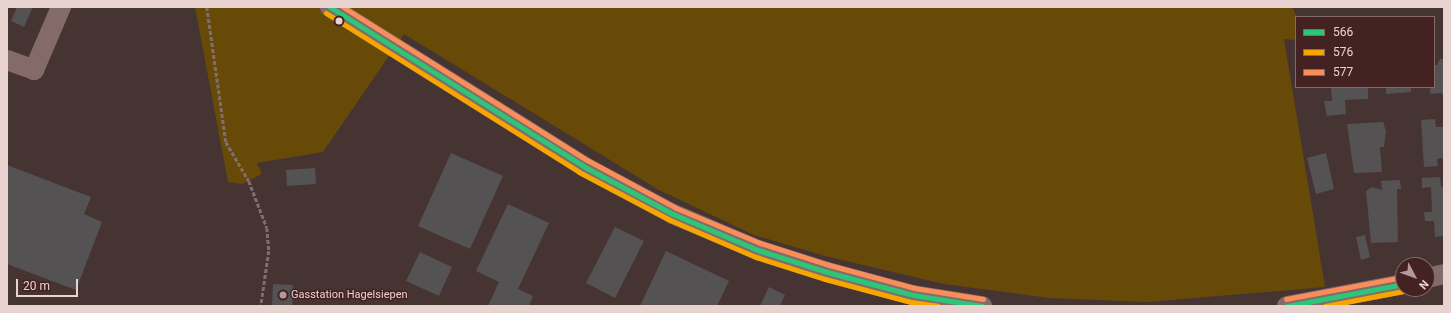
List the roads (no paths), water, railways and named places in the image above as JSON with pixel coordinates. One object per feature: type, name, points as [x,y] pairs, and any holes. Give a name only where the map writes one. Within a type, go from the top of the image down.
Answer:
[{"type":"street","points":[[7,60],[34,70],[61,7]]},
{"type":"street","points":[[330,7],[583,166],[673,214],[756,249],[827,272],[913,294],[982,306]]},
{"type":"street","points":[[1287,306],[1395,286]]},
{"type":"place","name":"Gasstation Hagelsiepen","points":[[283,295]]}]
